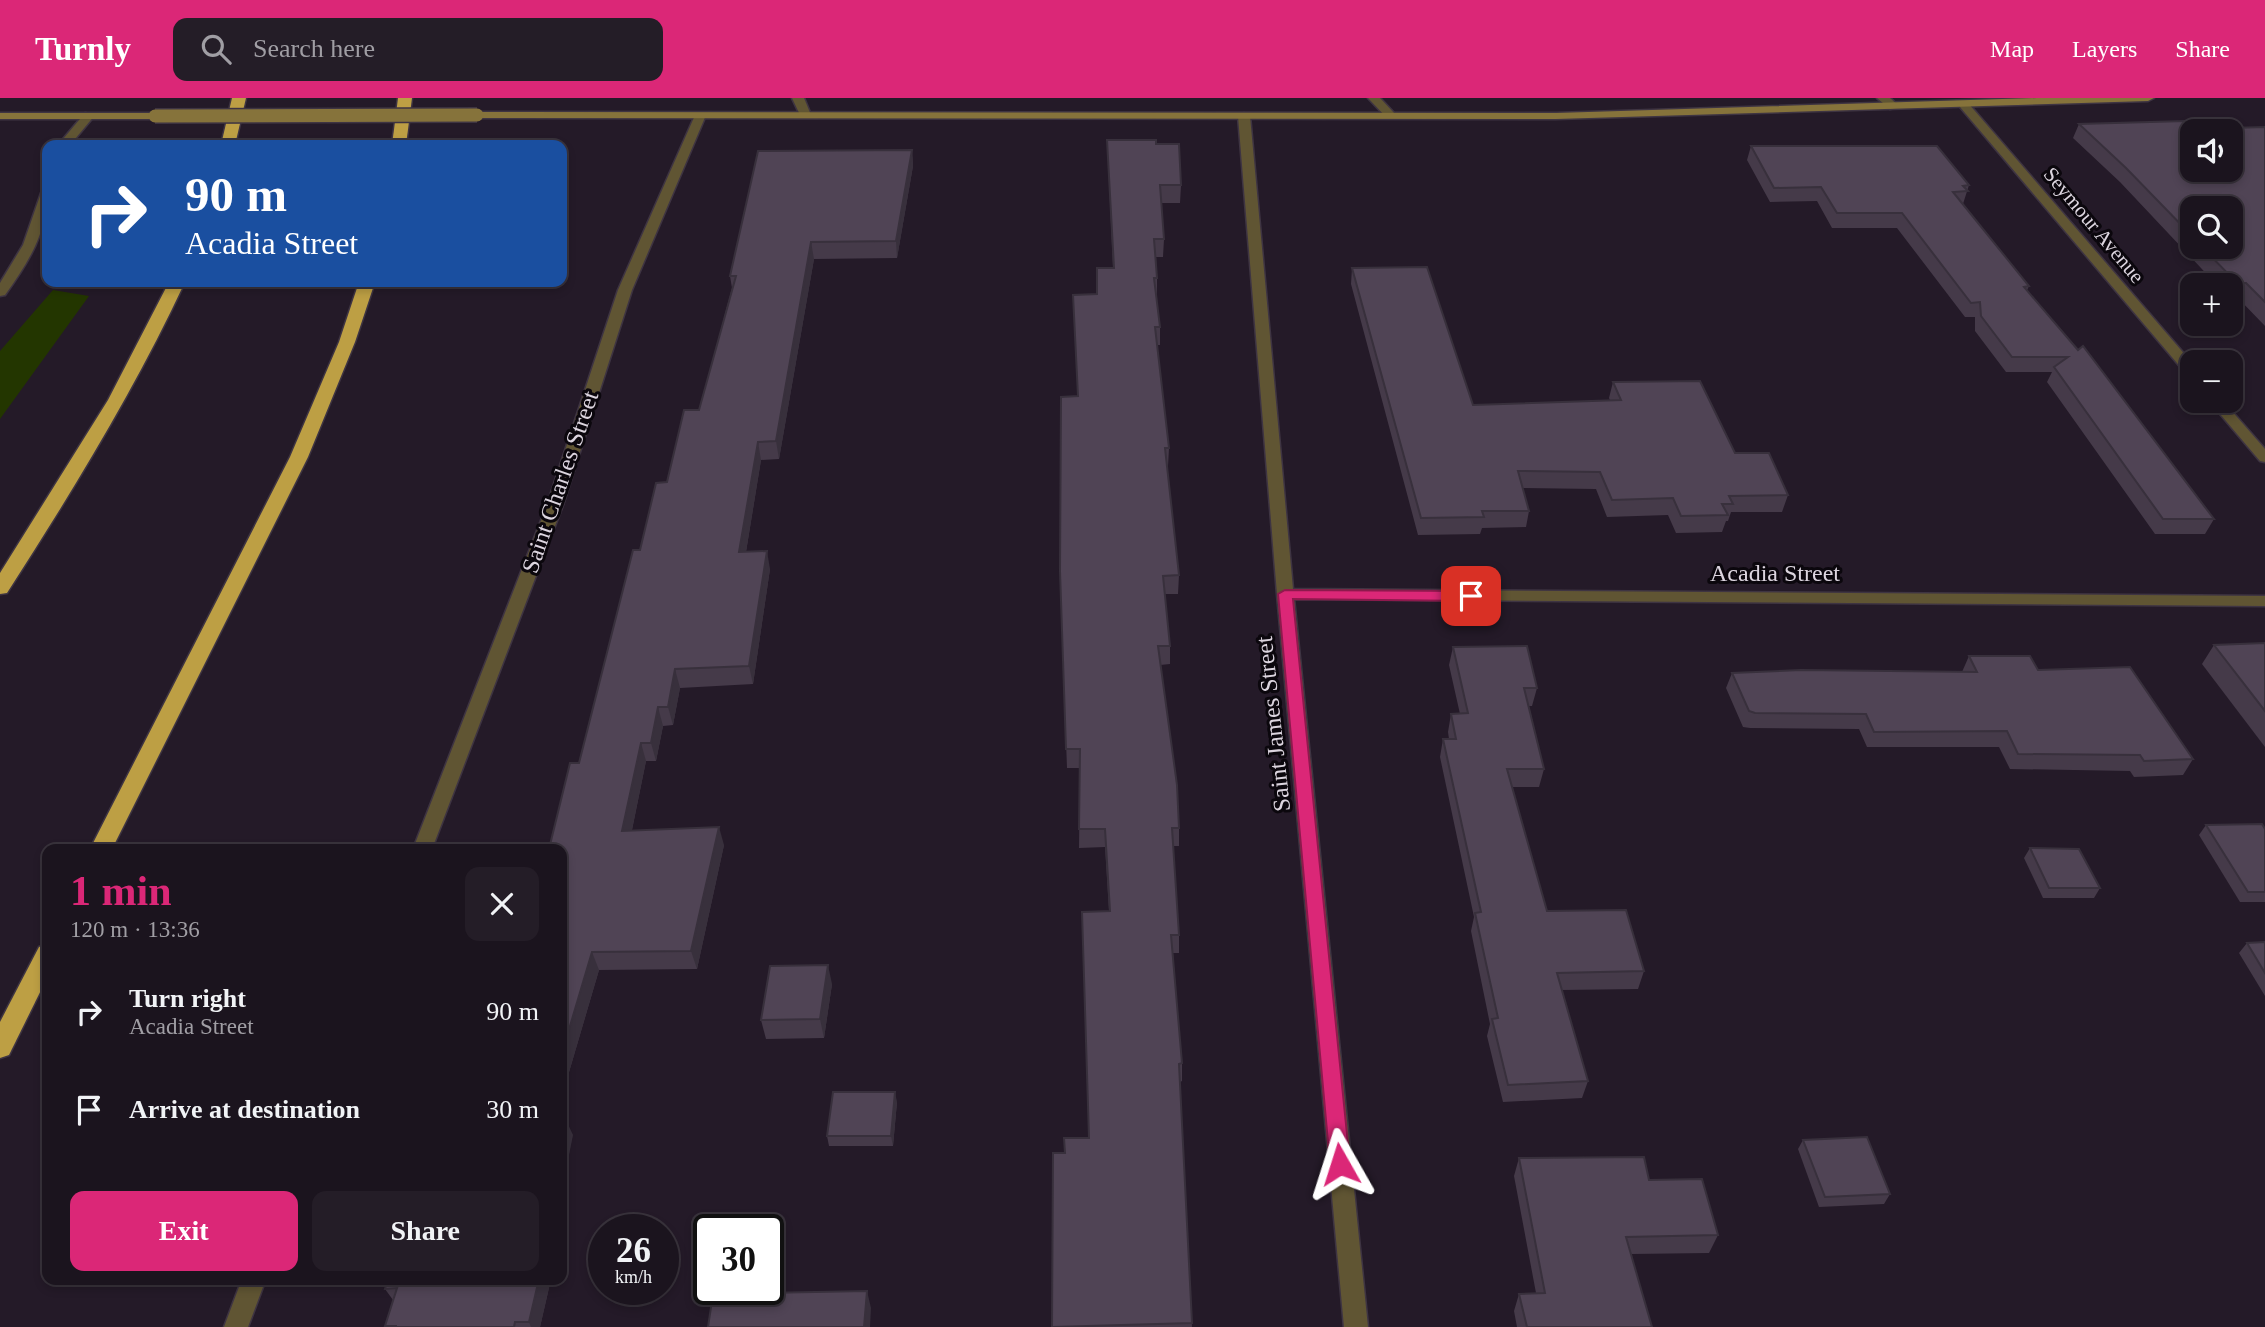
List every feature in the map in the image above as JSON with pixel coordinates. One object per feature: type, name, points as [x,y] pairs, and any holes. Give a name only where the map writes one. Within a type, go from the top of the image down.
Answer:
[{"type":"highway","points":[[229,140],[239,98]]},
{"type":"highway","points":[[401,140],[405,98]]},
{"type":"highway","points":[[0,588],[80,461],[145,346],[174,287]]},
{"type":"highway","points":[[104,844],[299,457],[365,287]]},
{"type":"highway","points":[[0,1047],[42,964]]},
{"type":"main road","points":[[0,116],[1690,114],[2148,98]]},
{"type":"street","points":[[798,98],[805,115]]},
{"type":"street","points":[[1374,98],[1391,116]]},
{"type":"street","points":[[1882,98],[1894,107]]},
{"type":"street","name":"Seymour Avenue","points":[[1964,105],[2180,358]]},
{"type":"street","name":"Saint Charles Street","points":[[424,844],[555,505],[625,290],[700,115]]},
{"type":"street","points":[[68,140],[89,116]]},
{"type":"street","name":"Saint James Street","points":[[1244,116],[1285,594],[1356,1327]]},
{"type":"street","points":[[0,292],[19,268],[42,216]]},
{"type":"street","points":[[2226,413],[2265,458]]},
{"type":"street","name":"Acadia Street","points":[[1285,594],[2265,601]]},
{"type":"street","points":[[236,1327],[252,1285]]},
{"type":"green space","points":[[53,290],[89,296],[0,419],[0,351]]},
{"type":"building","points":[[2180,121],[2180,182],[2243,182],[2243,128],[2265,127],[2265,302],[2243,283],[2243,273],[2227,273],[2214,259],[2243,259],[2243,196],[2180,196],[2180,224],[2079,124]]},
{"type":"building","points":[[1107,140],[1156,140],[1156,144],[1179,144],[1181,185],[1160,185],[1164,239],[1154,239],[1157,278],[1154,278],[1160,327],[1155,327],[1169,448],[1165,448],[1179,575],[1163,576],[1170,646],[1158,646],[1177,785],[1179,828],[1172,828],[1179,935],[1171,935],[1182,1063],[1179,1064],[1192,1323],[1052,1327],[1053,1153],[1065,1153],[1064,1138],[1089,1138],[1082,912],[1110,911],[1105,829],[1079,829],[1080,749],[1066,749],[1060,571],[1061,397],[1078,396],[1073,295],[1097,294],[1097,268],[1114,268]]},
{"type":"building","points":[[1751,146],[1937,146],[1969,185],[1963,186],[1968,191],[1953,192],[2029,286],[2024,287],[2078,350],[2083,346],[2214,519],[2163,519],[2054,367],[2068,357],[2012,357],[1981,316],[1980,302],[1971,303],[1902,213],[1837,213],[1821,187],[1774,188]]},
{"type":"building","points":[[912,150],[896,241],[811,242],[776,441],[758,442],[739,552],[767,551],[749,666],[675,669],[668,707],[658,707],[651,743],[641,743],[622,831],[719,827],[691,951],[592,952],[567,1036],[567,844],[550,844],[570,763],[579,763],[633,550],[640,550],[656,483],[667,482],[684,410],[699,410],[736,276],[730,276],[758,151]]},
{"type":"building","points":[[1427,267],[1473,405],[1621,400],[1613,382],[1700,381],[1735,453],[1769,453],[1788,495],[1729,496],[1733,504],[1722,504],[1728,515],[1681,516],[1673,498],[1612,500],[1600,472],[1518,471],[1529,511],[1482,511],[1484,517],[1421,518],[1352,268]]},
{"type":"building","points":[[2265,643],[2265,711],[2214,645]]},
{"type":"building","points":[[1527,646],[1537,688],[1524,688],[1544,769],[1507,769],[1547,911],[1626,910],[1644,971],[1557,973],[1588,1081],[1508,1085],[1492,1019],[1498,1018],[1475,913],[1481,912],[1443,739],[1456,739],[1451,714],[1468,713],[1453,647]]},
{"type":"building","points":[[1969,656],[2030,656],[2038,670],[2130,667],[2193,759],[2144,761],[2140,755],[2018,754],[2007,731],[1874,732],[1866,714],[1755,713],[1749,711],[1732,673],[1801,670],[1977,672]]},
{"type":"building","points":[[2262,824],[2265,829],[2265,892],[2248,892],[2206,825]]},
{"type":"building","points":[[2030,848],[2079,849],[2100,888],[2049,888]]},
{"type":"building","points":[[2265,942],[2265,973],[2247,943]]},
{"type":"building","points":[[828,965],[820,1019],[761,1020],[770,966]]},
{"type":"building","points":[[833,1092],[895,1092],[891,1136],[827,1136]]},
{"type":"building","points":[[1867,1137],[1890,1194],[1825,1197],[1803,1140]]},
{"type":"building","points":[[1644,1157],[1649,1180],[1702,1179],[1718,1235],[1626,1237],[1652,1327],[1527,1327],[1519,1294],[1545,1293],[1519,1158]]},
{"type":"building","points":[[386,1285],[538,1285],[529,1322],[515,1322],[514,1327],[385,1326],[397,1288],[385,1289]]},
{"type":"building","points":[[867,1291],[864,1327],[708,1327],[711,1305],[784,1305],[784,1293]]},
{"type":"route","points":[[1340,1164],[1285,594],[1471,596]]}]
